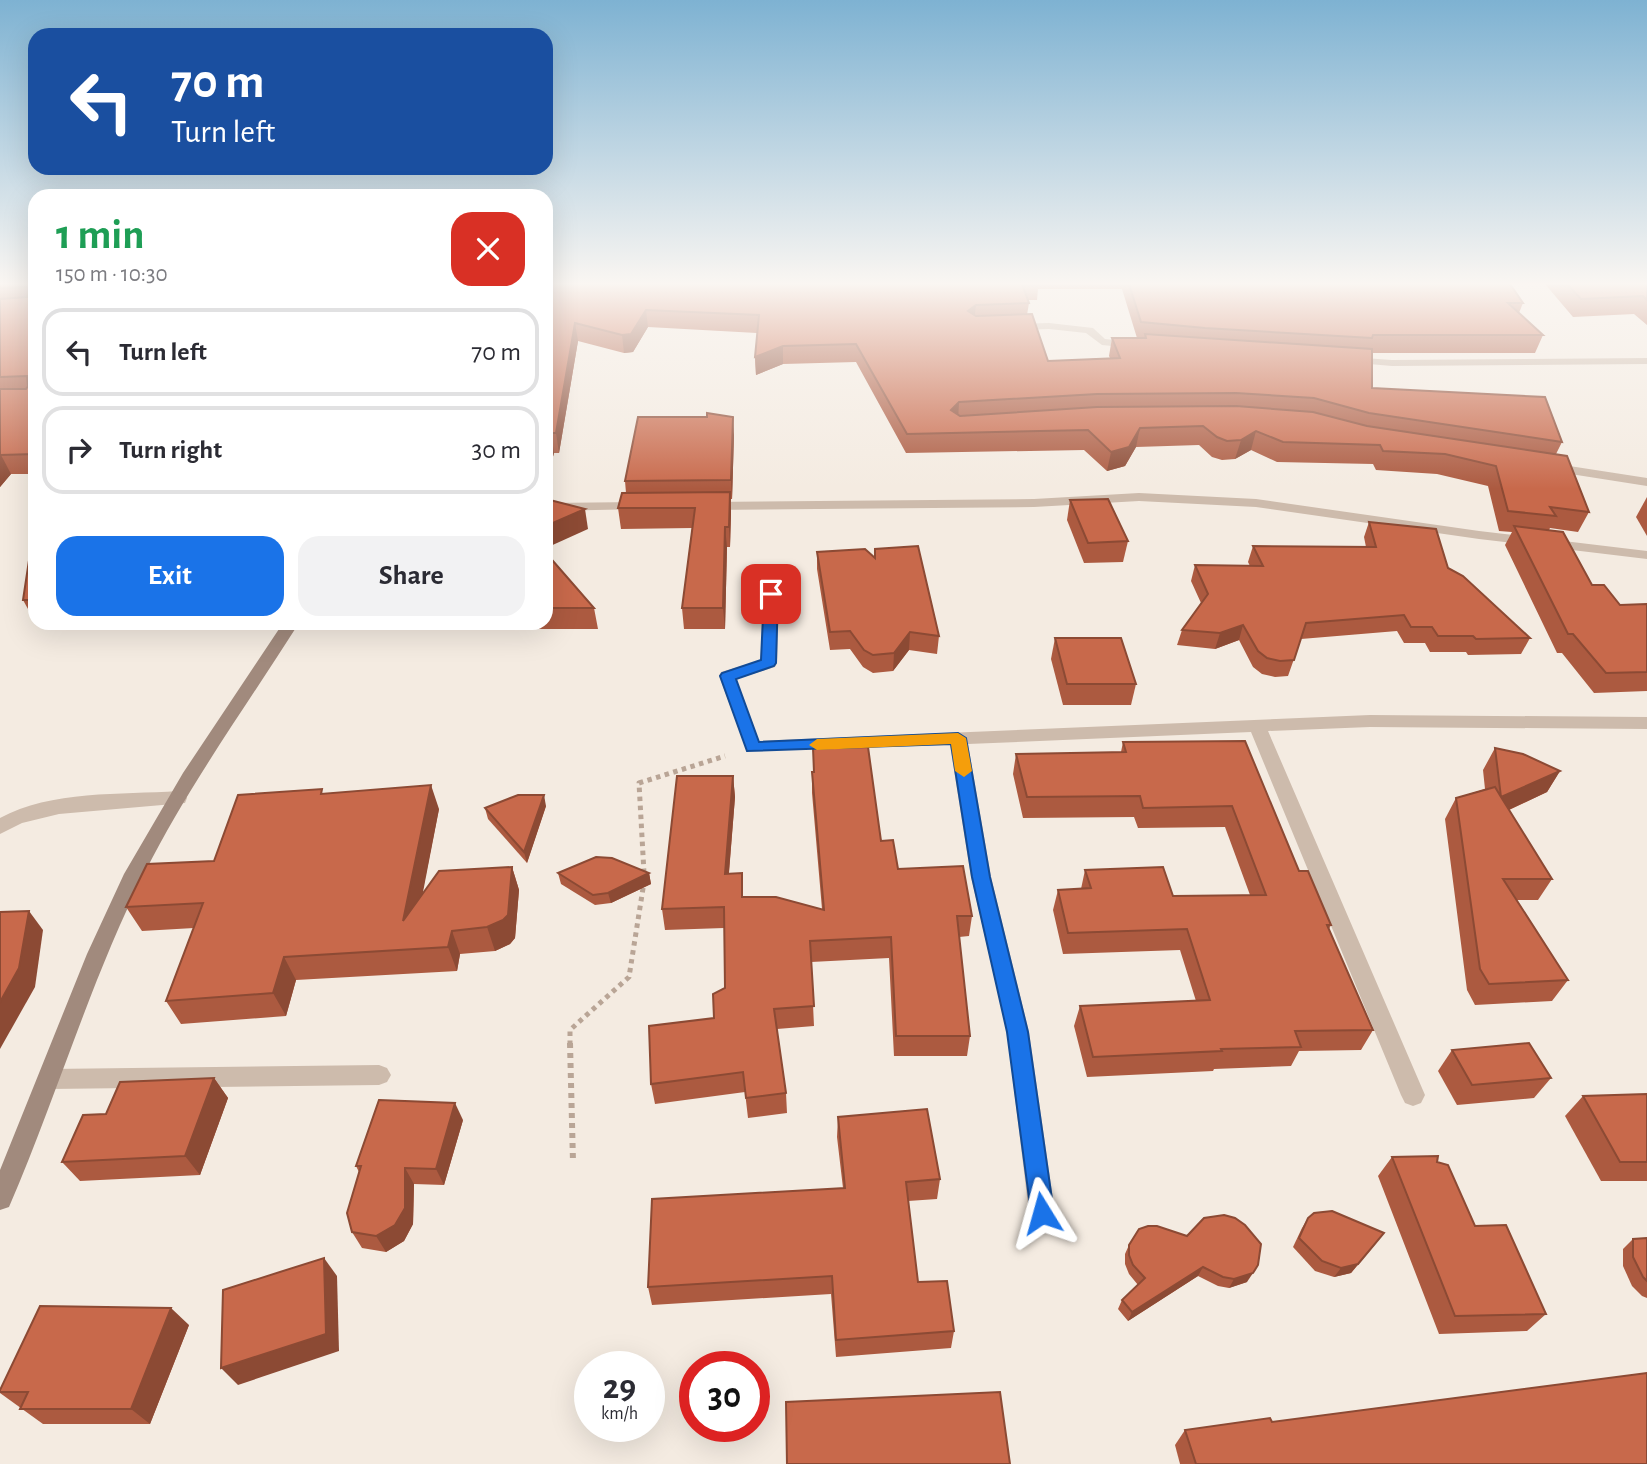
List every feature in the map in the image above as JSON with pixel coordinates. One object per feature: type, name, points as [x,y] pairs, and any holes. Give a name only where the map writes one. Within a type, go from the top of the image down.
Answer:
[{"type":"main road","points":[[0,1198],[25,1144],[76,1004],[135,872],[178,798],[286,630]]},
{"type":"street","points":[[1337,359],[1392,363],[1647,361]]},
{"type":"street","points":[[1538,466],[1647,481]]},
{"type":"street","points":[[685,506],[1034,503],[1139,497],[1230,501],[1647,555]]},
{"type":"street","points":[[553,507],[658,506]]},
{"type":"street","points":[[771,594],[769,663],[727,676],[753,747],[1370,721],[1647,723]]},
{"type":"street","points":[[1257,726],[1413,1095]]},
{"type":"street","points":[[958,738],[981,877],[1018,1032],[1042,1213]]},
{"type":"street","points":[[0,827],[8,821],[44,810],[178,798]]},
{"type":"street","points":[[50,1079],[379,1075]]},
{"type":"path","points":[[573,1162],[570,1030],[629,976],[644,882],[639,783],[753,747]]},
{"type":"building","points":[[0,352],[28,352],[28,386],[27,376],[0,377]]},
{"type":"building","points":[[553,352],[570,352],[556,433],[553,433]]},
{"type":"building","points":[[861,352],[1045,352],[1048,361],[1120,358],[1118,352],[1372,352],[1372,388],[1545,397],[1562,442],[1369,413],[1314,398],[1236,393],[1097,394],[959,402],[951,410],[960,416],[1097,407],[1236,406],[1313,412],[1367,426],[1567,456],[1589,512],[1550,507],[1556,516],[1508,511],[1496,466],[1445,454],[1383,451],[1380,445],[1283,442],[1256,431],[1241,440],[1227,441],[1203,426],[1140,428],[1129,447],[1111,452],[1088,430],[907,434]]},
{"type":"building","points":[[28,386],[28,454],[0,455],[0,389],[26,389]]},
{"type":"building","points":[[707,413],[733,417],[731,480],[625,481],[638,417],[707,417]]},
{"type":"building","points":[[730,492],[729,527],[725,527],[723,608],[682,608],[695,508],[618,508],[622,493]]},
{"type":"building","points":[[1108,499],[1128,541],[1088,543],[1070,500]]},
{"type":"building","points":[[553,501],[585,509],[553,523]]},
{"type":"building","points":[[1369,522],[1436,529],[1448,568],[1463,576],[1530,638],[1476,639],[1473,636],[1438,636],[1432,627],[1411,627],[1404,615],[1306,623],[1294,660],[1280,661],[1267,658],[1258,651],[1243,625],[1220,633],[1182,630],[1208,594],[1195,565],[1263,566],[1253,546],[1376,547]]},
{"type":"building","points":[[1514,526],[1563,532],[1592,585],[1604,585],[1620,605],[1647,604],[1647,672],[1606,673],[1573,634],[1568,634]]},
{"type":"building","points":[[918,546],[939,636],[910,632],[894,653],[873,655],[864,650],[850,631],[830,632],[817,552],[865,549],[875,558],[875,549]]},
{"type":"building","points":[[553,561],[594,608],[553,608]]},
{"type":"building","points":[[28,567],[28,600],[23,600]]},
{"type":"building","points":[[1055,638],[1121,638],[1136,684],[1067,684]]},
{"type":"building","points":[[1245,741],[1299,871],[1308,871],[1331,925],[1327,925],[1373,1030],[1295,1031],[1301,1047],[1093,1057],[1080,1006],[1210,1000],[1187,929],[1068,933],[1058,890],[1091,888],[1085,870],[1163,867],[1173,896],[1266,895],[1232,806],[1143,808],[1140,796],[1027,797],[1016,754],[1126,752],[1123,742]]},
{"type":"building","points":[[868,747],[881,841],[893,840],[898,869],[963,866],[972,916],[957,916],[970,1036],[896,1036],[891,937],[810,941],[814,1006],[774,1009],[786,1093],[746,1098],[743,1072],[651,1084],[649,1026],[714,1018],[713,994],[725,988],[724,907],[662,909],[677,776],[733,776],[725,874],[742,873],[742,897],[776,897],[824,910],[812,772],[813,748]]},
{"type":"building","points":[[1495,748],[1523,754],[1560,771],[1501,797]]},
{"type":"building","points":[[431,785],[403,921],[439,871],[512,867],[508,915],[503,920],[487,927],[452,931],[448,947],[284,957],[273,993],[166,1001],[203,903],[126,907],[147,864],[214,861],[238,795],[322,789],[321,794]]},
{"type":"building","points":[[1495,787],[1552,879],[1503,879],[1568,980],[1489,984],[1480,969],[1456,798]]},
{"type":"building","points":[[518,795],[544,795],[524,852],[485,808]]},
{"type":"building","points":[[596,857],[612,858],[649,873],[608,893],[593,895],[558,873]]},
{"type":"building","points":[[29,911],[19,968],[0,1002],[0,912]]},
{"type":"building","points":[[1529,1043],[1551,1078],[1472,1085],[1452,1050]]},
{"type":"building","points":[[214,1078],[185,1156],[62,1162],[83,1115],[106,1114],[120,1082]]},
{"type":"building","points":[[1647,1094],[1647,1162],[1620,1162],[1583,1096]]},
{"type":"building","points":[[379,1100],[455,1103],[436,1169],[405,1168],[405,1208],[395,1225],[376,1236],[352,1232],[347,1213],[361,1166],[356,1166]]},
{"type":"building","points":[[927,1109],[940,1179],[906,1182],[918,1282],[947,1281],[954,1331],[836,1340],[832,1276],[648,1287],[652,1199],[845,1188],[838,1117]]},
{"type":"building","points":[[1438,1156],[1437,1162],[1448,1165],[1475,1226],[1506,1225],[1546,1314],[1455,1316],[1392,1157]]},
{"type":"building","points":[[1332,1211],[1384,1233],[1358,1264],[1341,1268],[1322,1261],[1299,1238],[1308,1218],[1314,1213]]},
{"type":"building","points":[[1224,1215],[1245,1225],[1261,1244],[1258,1265],[1253,1273],[1234,1279],[1223,1277],[1203,1267],[1132,1312],[1122,1300],[1145,1278],[1133,1265],[1129,1255],[1129,1245],[1139,1229],[1157,1226],[1187,1236],[1204,1218]]},
{"type":"building","points":[[1647,1238],[1647,1281],[1633,1257],[1633,1239]]},
{"type":"building","points":[[324,1258],[326,1334],[221,1368],[223,1290]]},
{"type":"building","points":[[40,1306],[171,1308],[131,1409],[20,1409],[28,1392],[0,1392]]},
{"type":"building","points":[[1647,1373],[1647,1464],[1196,1464],[1185,1430],[1270,1418],[1272,1422]]},
{"type":"building","points":[[1000,1392],[1010,1464],[787,1464],[786,1402]]},
{"type":"slow traffic","points":[[817,745],[958,738],[964,771]]},
{"type":"route","points":[[771,594],[769,663],[727,676],[753,747],[958,738],[981,877],[1018,1032],[1042,1213]]}]
